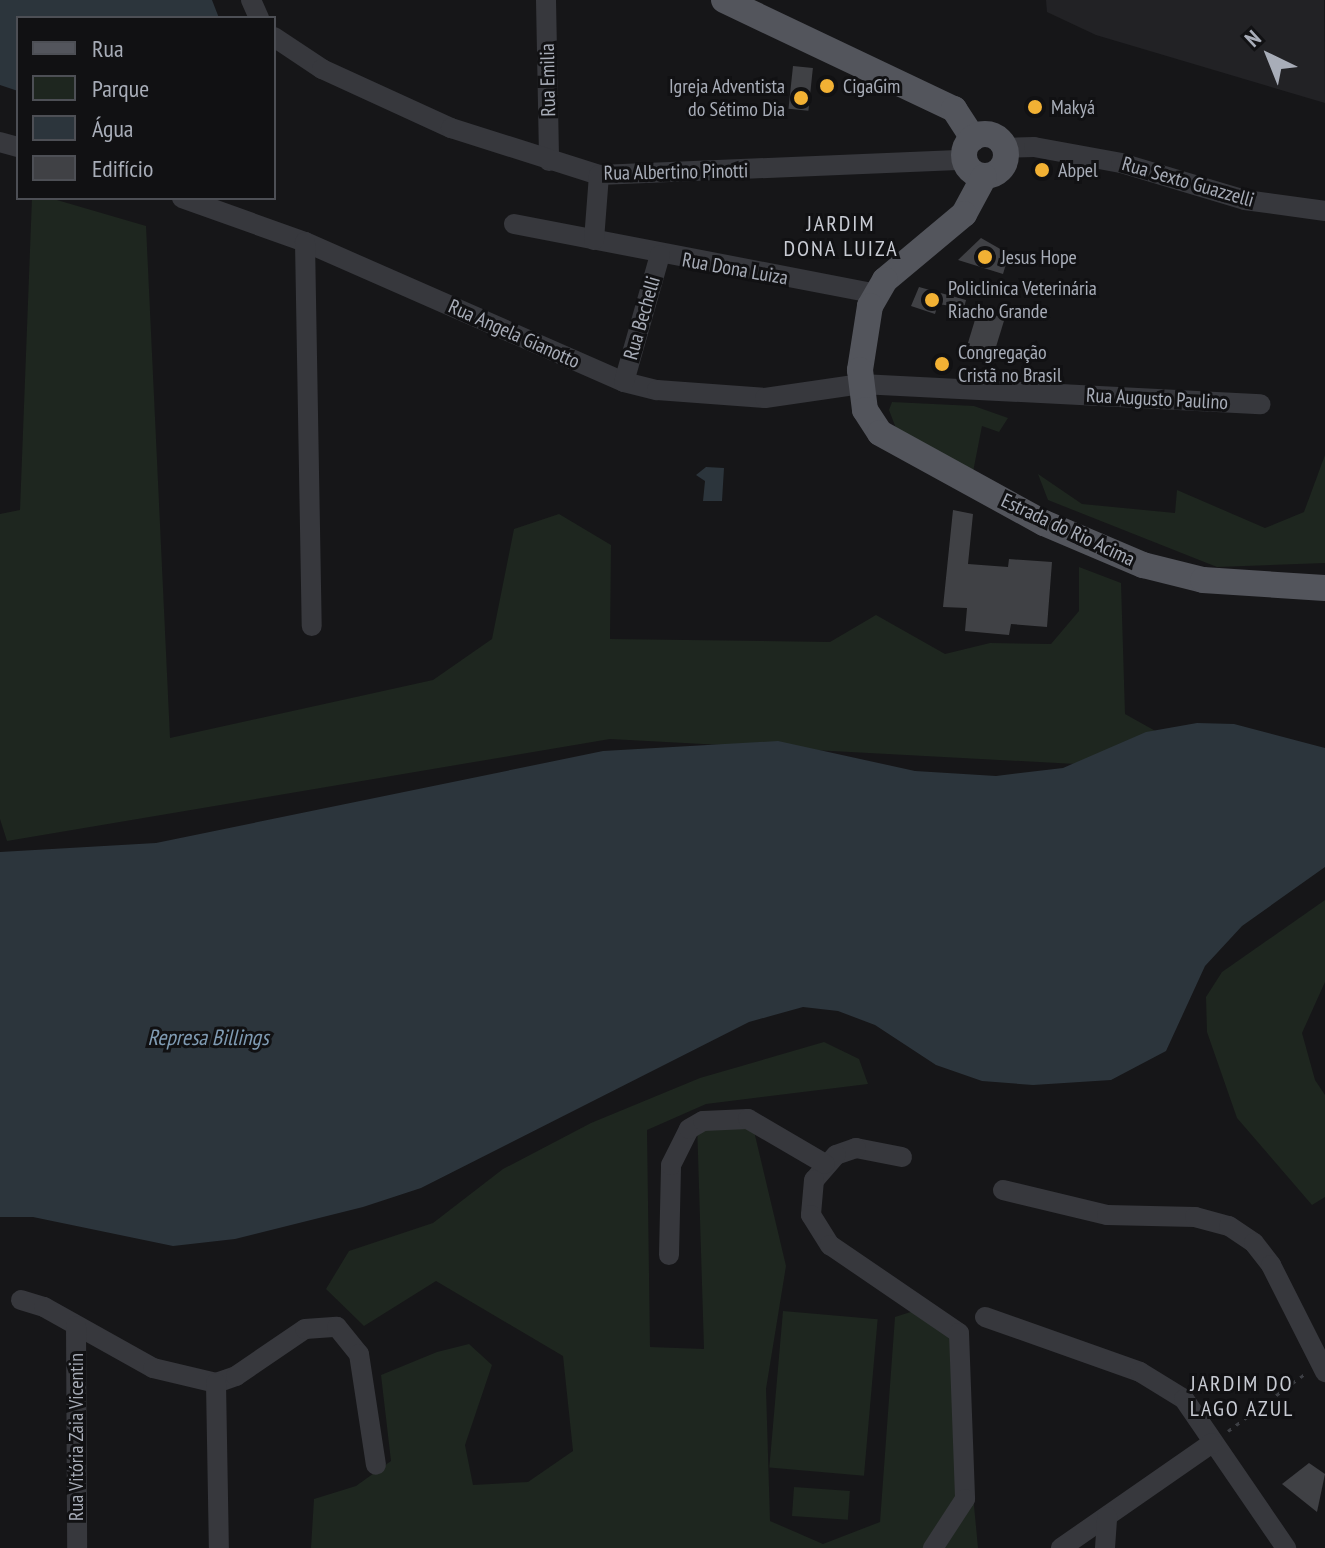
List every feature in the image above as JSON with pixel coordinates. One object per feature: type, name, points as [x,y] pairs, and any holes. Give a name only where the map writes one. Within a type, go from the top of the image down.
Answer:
[{"type":"main road","points":[[724,0],[954,109],[974,158],[1002,168],[1005,148],[989,134],[974,158],[964,214],[885,280],[877,294]]},
{"type":"main road","name":"Estrada do Rio Acima","points":[[877,294],[864,323],[861,384],[865,410],[880,433],[1098,547],[1185,577],[1325,588]]},
{"type":"street","name":"Rua Emilia","points":[[546,0],[549,161]]},
{"type":"street","name":"Rua Albertino Pinotti","points":[[276,38],[322,69],[451,128],[599,175],[974,158]]},
{"type":"street","name":"Rua Sexto Guazzelli","points":[[1005,148],[1034,147],[1121,163],[1245,200],[1325,211]]},
{"type":"street","points":[[594,240],[599,175]]},
{"type":"street","name":"Rua Angela Gianotto","points":[[188,200],[305,242],[624,382],[685,395],[765,398],[861,384]]},
{"type":"street","name":"Rua Dona Luiza","points":[[514,224],[660,255],[877,294]]},
{"type":"street","points":[[305,242],[312,626]]},
{"type":"street","name":"Rua Bechelli","points":[[624,382],[660,255]]},
{"type":"street","name":"Rua Augusto Paulino","points":[[861,384],[1260,404]]},
{"type":"street","points":[[669,1255],[671,1165],[689,1129],[703,1121],[748,1119],[825,1164]]},
{"type":"street","points":[[902,1157],[856,1148],[825,1164],[811,1195],[818,1232],[851,1261],[952,1325],[962,1343],[965,1499],[933,1548]]},
{"type":"street","points":[[1003,1190],[1107,1215],[1195,1217],[1229,1226],[1254,1243],[1271,1265],[1322,1367]]},
{"type":"street","points":[[21,1300],[153,1368],[216,1383],[236,1376],[305,1329],[337,1327],[359,1354],[376,1465]]},
{"type":"street","points":[[985,1317],[1059,1340],[1155,1380],[1196,1410],[1212,1443],[1286,1548]]},
{"type":"street","name":"Rua Vitória Zaia Vicentin","points":[[76,1326],[77,1548]]},
{"type":"street","points":[[216,1383],[219,1548]]},
{"type":"street","points":[[1061,1548],[1212,1443]]},
{"type":"street","points":[[1105,1548],[1107,1517]]},
{"type":"path","points":[[1212,1443],[1322,1367]]},
{"type":"shaded area","points":[[1046,0],[1324,0],[1325,103],[1096,35],[1047,12]]},
{"type":"green space","points":[[32,200],[57,200],[146,226],[170,738],[433,680],[492,639],[514,529],[559,514],[611,545],[610,639],[830,642],[876,615],[945,654],[990,643],[1051,644],[1079,611],[1079,567],[1121,583],[1125,714],[1159,733],[1132,767],[610,739],[7,841],[0,819],[0,514],[20,510]]},
{"type":"green space","points":[[892,402],[974,406],[1008,418],[999,432],[982,426],[973,472],[897,431],[889,410]]},
{"type":"green space","points":[[1325,455],[1325,563],[1217,567],[1048,500],[1038,474],[1082,504],[1175,513],[1177,490],[1265,528],[1304,512]]},
{"type":"green space","points":[[1325,900],[1325,982],[1302,1033],[1315,1080],[1325,1095],[1325,1197],[1312,1205],[1237,1118],[1207,1032],[1206,997],[1222,972]]},
{"type":"green space","points":[[824,1042],[859,1059],[868,1084],[706,1104],[647,1130],[650,1347],[704,1349],[697,1122],[749,1110],[786,1266],[766,1389],[770,1521],[823,1544],[880,1522],[895,1317],[920,1309],[959,1346],[978,1548],[311,1548],[314,1499],[356,1486],[391,1461],[381,1375],[437,1352],[469,1344],[492,1365],[465,1445],[473,1485],[528,1482],[573,1451],[563,1356],[436,1281],[364,1326],[326,1289],[349,1251],[433,1223],[503,1169],[591,1123],[700,1078]]},
{"type":"green space","points":[[783,1311],[878,1319],[864,1476],[769,1467]]},
{"type":"green space","points":[[794,1487],[850,1491],[848,1520],[792,1516]]},
{"type":"water","points":[[0,0],[212,0],[218,16],[16,16],[16,90],[0,85]]},
{"type":"water","points":[[706,467],[724,468],[722,501],[703,501],[705,481],[696,475]]},
{"type":"water","name":"Represa Billings","points":[[1197,723],[1234,724],[1325,748],[1325,867],[1242,926],[1205,966],[1166,1051],[1111,1080],[1033,1085],[982,1081],[936,1065],[875,1025],[838,1011],[803,1007],[749,1022],[421,1188],[363,1207],[235,1239],[173,1246],[33,1217],[0,1217],[0,852],[156,843],[603,751],[778,741],[915,771],[996,776],[1063,768],[1146,732]]},
{"type":"building","name":"Igreja Adventista do Sétimo Dia","points":[[793,66],[813,68],[808,111],[789,109]]},
{"type":"building","name":"Jesus Hope","points":[[981,238],[1009,254],[1003,274],[958,260]]},
{"type":"building","name":"Policlinica Veterinária Riacho Grande","points":[[919,287],[966,300],[964,308],[938,304],[935,314],[911,306]]},
{"type":"building","points":[[978,310],[1005,318],[994,354],[967,345]]},
{"type":"building","points":[[953,510],[973,514],[968,564],[1008,567],[1009,559],[1052,562],[1047,627],[1011,624],[1009,635],[965,631],[967,608],[943,607]]},
{"type":"building","points":[[1309,1463],[1325,1474],[1317,1512],[1282,1484]]},
{"type":"place","name":"CigaGim","points":[[827,86]]},
{"type":"place","name":"Igreja Adventista do Sétimo Dia","points":[[801,98]]},
{"type":"place","name":"Makyá","points":[[1035,107]]},
{"type":"place","name":"Abpel","points":[[1042,170]]},
{"type":"place","name":"Jesus Hope","points":[[985,257]]},
{"type":"place","name":"Policlinica Veterinária Riacho Grande","points":[[932,300]]},
{"type":"place","name":"Congregação Cristã no Brasil","points":[[942,364]]},
{"type":"district","name":"JARDIM DONA LUIZA","points":[[841,236]]},
{"type":"district","name":"JARDIM DO LAGO AZUL","points":[[1242,1396]]}]
